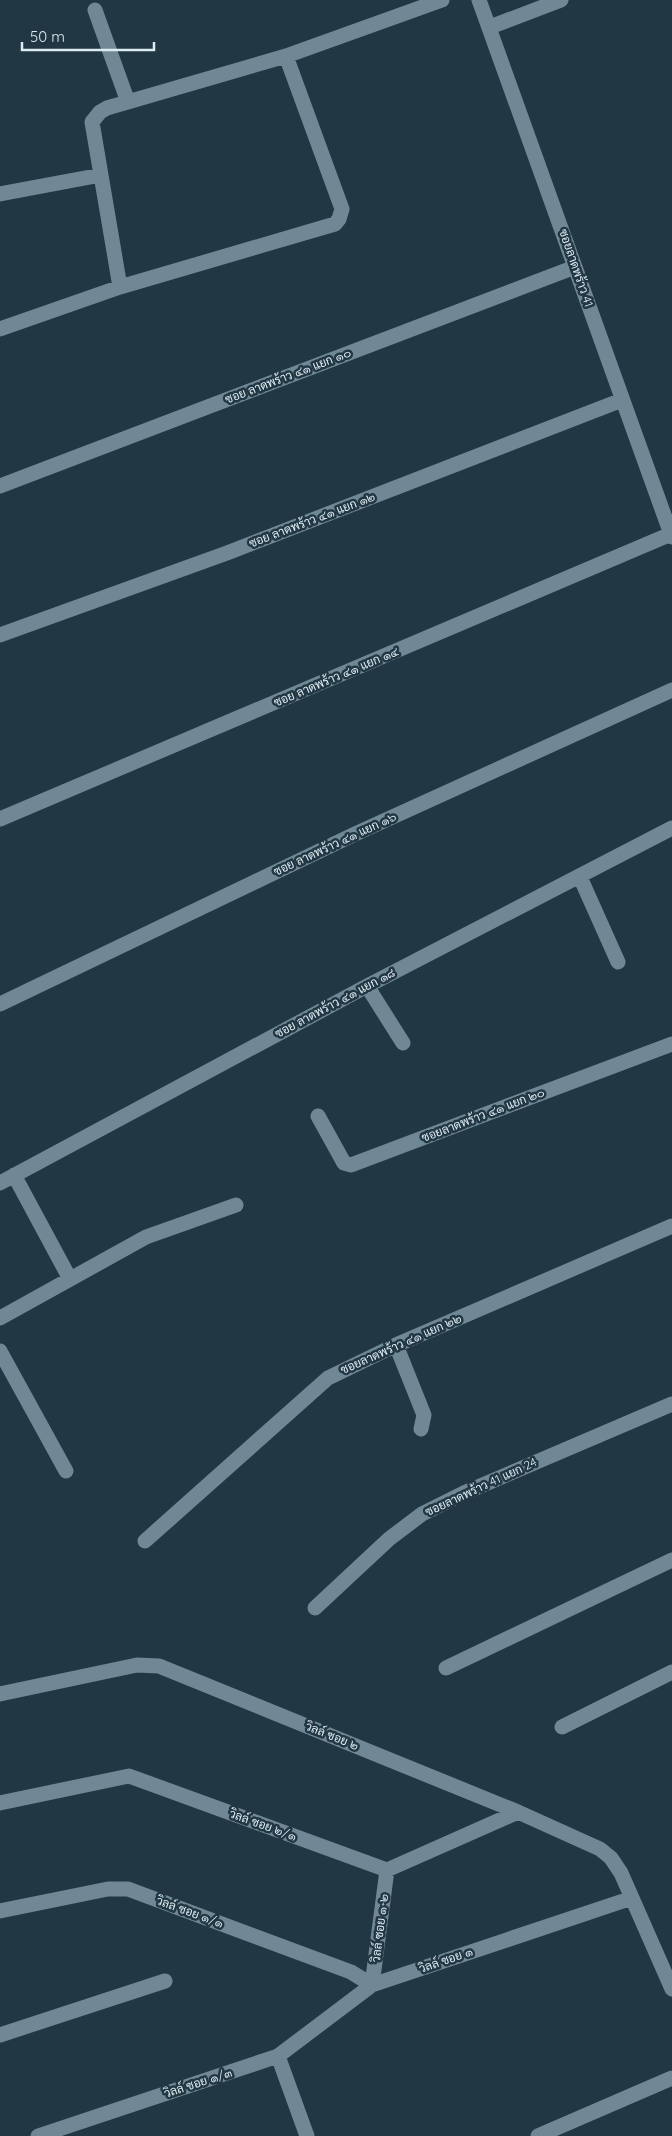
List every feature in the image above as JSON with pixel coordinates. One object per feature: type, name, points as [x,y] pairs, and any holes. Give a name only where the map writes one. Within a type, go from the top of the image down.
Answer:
[{"type":"street","points":[[120,287],[92,122],[100,112],[128,102],[286,56],[442,0]]},
{"type":"street","name":"ซอยลาดพร้าว 41","points":[[479,0],[672,536]]},
{"type":"street","points":[[490,27],[561,0]]},
{"type":"street","points":[[94,10],[128,102]]},
{"type":"street","points":[[0,329],[120,287],[327,227],[339,219],[342,209],[286,56]]},
{"type":"street","points":[[0,194],[101,176]]},
{"type":"street","name":"ซอย ลาดพร้าว ๔๑ แยก ๑๐","points":[[0,486],[576,267]]},
{"type":"street","name":"ซอย ลาดพร้าว ๔๑ แยก ๑๒","points":[[0,635],[226,553],[622,400]]},
{"type":"street","name":"ซอย ลาดพร้าว ๔๑ แยก ๑๔","points":[[0,819],[672,536]]},
{"type":"street","name":"ซอย ลาดพร้าว ๔๑ แยก ๑๖","points":[[0,1004],[355,834],[672,690]]},
{"type":"street","name":"ซอย ลาดพร้าว ๔๑ แยก ๑๘","points":[[0,1183],[367,986],[672,828]]},
{"type":"street","points":[[580,877],[618,962]]},
{"type":"street","points":[[367,986],[403,1043]]},
{"type":"street","name":"ซอยลาดพร้าว ๔๑ แยก ๒๐","points":[[318,1116],[344,1163],[350,1165],[672,1044]]},
{"type":"street","points":[[14,1175],[70,1278]]},
{"type":"street","points":[[0,1318],[146,1237],[236,1205]]},
{"type":"street","name":"ซอยลาดพร้าว ๔๑ แยก ๒๒","points":[[145,1541],[328,1378],[396,1345],[672,1226]]},
{"type":"street","points":[[396,1345],[424,1415],[421,1429]]},
{"type":"street","points":[[0,1351],[66,1471]]},
{"type":"street","name":"ซอยลาดพร้าว 41 แยก 24","points":[[315,1608],[389,1539],[422,1514],[464,1492],[672,1404]]},
{"type":"street","points":[[446,1668],[672,1560]]},
{"type":"street","name":"วิลล์ ซอย ๒","points":[[0,1694],[137,1665],[159,1666],[518,1812],[600,1849],[616,1866],[672,1989]]},
{"type":"street","points":[[562,1727],[672,1672]]},
{"type":"street","name":"วิลล์ ซอย ๒/๑","points":[[0,1803],[129,1776],[387,1870]]},
{"type":"street","points":[[387,1870],[518,1812]]},
{"type":"street","name":"วิลล์ ซอย ๑-๒","points":[[372,1985],[387,1870]]},
{"type":"street","name":"วิลล์ ซอย ๑/๑","points":[[0,1911],[108,1889],[128,1889],[351,1972],[372,1985]]},
{"type":"street","name":"วิลล์ ซอย ๑","points":[[278,2056],[372,1985],[632,1898]]},
{"type":"street","points":[[0,2035],[165,1981]]},
{"type":"street","points":[[278,2056],[307,2136]]},
{"type":"street","name":"วิลล์ ซอย ๑/๓","points":[[38,2136],[278,2056]]},
{"type":"street","points":[[538,2136],[672,2078]]}]
